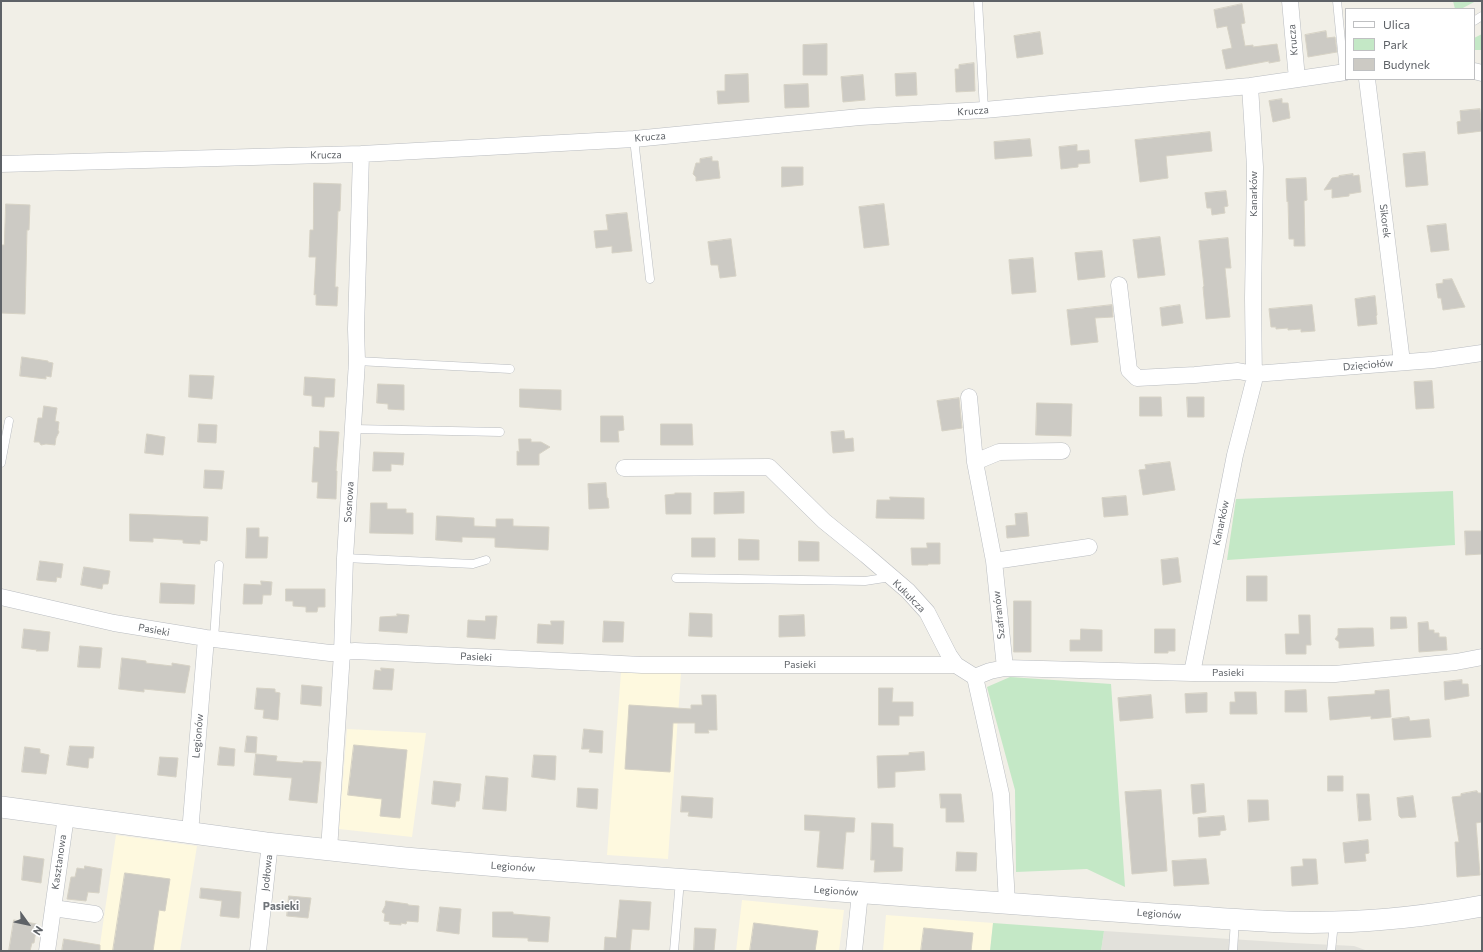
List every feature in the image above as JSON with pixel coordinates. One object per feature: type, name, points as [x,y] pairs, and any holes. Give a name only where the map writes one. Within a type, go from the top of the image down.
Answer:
[{"type":"street","name":"Krucza","points":[[1290,1],[1297,79]]},
{"type":"street","name":"Krucza","points":[[1,164],[361,154],[634,139],[860,117],[984,110],[1250,86],[1345,72]]},
{"type":"street","name":"Sikorek","points":[[1367,80],[1402,362]]},
{"type":"street","name":"Kanarków","points":[[1192,673],[1233,462],[1254,380],[1254,168],[1250,86]]},
{"type":"street","name":"Sosnowa","points":[[329,850],[342,653],[345,558],[354,429],[357,361],[356,329],[361,154]]},
{"type":"street","points":[[1119,285],[1129,370],[1136,378],[1238,371],[1254,374]]},
{"type":"street","name":"Dzięciołów","points":[[1254,374],[1434,360],[1482,353]]},
{"type":"street","name":"Szafranów","points":[[968,397],[975,462],[994,561],[1005,668]]},
{"type":"street","points":[[975,462],[999,452],[1062,451]]},
{"type":"street","name":"Kukułcza","points":[[624,468],[769,468],[824,521],[908,591],[927,612],[949,655],[956,665],[975,677]]},
{"type":"street","points":[[994,561],[1089,547]]},
{"type":"street","name":"Pasieki","points":[[1,597],[114,623],[210,639],[330,653],[355,651],[642,666],[956,665]]},
{"type":"street","name":"Legionów","points":[[190,833],[210,639]]},
{"type":"street","name":"Pasieki","points":[[975,677],[990,671],[1005,668],[1192,673],[1336,674],[1456,662],[1482,657]]},
{"type":"street","points":[[975,677],[1001,794],[1007,903]]},
{"type":"street","name":"Legionów","points":[[1,807],[190,833],[329,850],[502,866],[1235,919],[1289,922],[1367,921],[1411,917],[1482,906]]},
{"type":"street","name":"Kasztanowa","points":[[46,951],[66,816]]},
{"type":"street","name":"Jodłowa","points":[[258,951],[270,843]]},
{"type":"street","points":[[854,951],[860,892]]},
{"type":"street","points":[[53,908],[96,914]]},
{"type":"lane","points":[[978,1],[984,110]]},
{"type":"lane","points":[[1337,1],[1345,72]]},
{"type":"lane","points":[[634,139],[650,279]]},
{"type":"lane","points":[[357,361],[510,369]]},
{"type":"lane","points":[[1,463],[9,421]]},
{"type":"lane","points":[[354,429],[500,432]]},
{"type":"lane","points":[[345,558],[473,564],[486,560]]},
{"type":"lane","points":[[210,639],[219,565]]},
{"type":"lane","points":[[676,578],[865,581],[891,577]]},
{"type":"lane","points":[[674,951],[680,879]]},
{"type":"lane","points":[[1233,951],[1235,919]]},
{"type":"lane","points":[[1332,951],[1334,922]]},
{"type":"shaded area","points":[[621,672],[681,673],[668,859],[607,855]]},
{"type":"shaded area","points":[[347,729],[426,733],[412,837],[339,829]]},
{"type":"shaded area","points":[[116,835],[197,846],[180,951],[99,951]]},
{"type":"shaded area","points":[[742,900],[844,910],[839,951],[736,951]]},
{"type":"shaded area","points":[[886,915],[993,923],[990,951],[883,951]]},
{"type":"shaded area","points":[[1104,931],[1354,946],[1368,951],[1101,951]]},
{"type":"green space","points":[[1453,1],[1476,1],[1463,8],[1455,8]]},
{"type":"green space","points":[[1482,34],[1482,50],[1475,50],[1475,38]]},
{"type":"green space","points":[[1453,491],[1455,545],[1227,560],[1236,499]]},
{"type":"green space","points":[[1010,677],[1111,684],[1125,887],[1087,869],[1016,872],[1015,790],[987,687]]},
{"type":"green space","points":[[993,923],[1104,931],[1101,951],[990,951]]},
{"type":"building","points":[[1242,4],[1245,23],[1241,24],[1245,46],[1253,45],[1253,47],[1277,44],[1280,61],[1269,63],[1269,61],[1226,69],[1222,50],[1232,48],[1227,26],[1217,28],[1214,10]]},
{"type":"building","points":[[1326,31],[1327,38],[1335,37],[1337,52],[1308,57],[1305,35]]},
{"type":"building","points":[[1040,32],[1043,54],[1017,58],[1014,36]]},
{"type":"building","points":[[827,44],[827,75],[803,75],[803,45]]},
{"type":"building","points":[[974,63],[975,91],[956,92],[955,69],[959,69],[959,65]]},
{"type":"building","points":[[916,73],[917,95],[896,96],[895,74]]},
{"type":"building","points":[[748,74],[749,102],[718,104],[717,91],[725,91],[725,75]]},
{"type":"building","points":[[863,75],[865,100],[843,102],[841,77]]},
{"type":"building","points":[[808,84],[809,107],[785,108],[784,85]]},
{"type":"building","points":[[1282,99],[1282,103],[1288,103],[1290,118],[1273,122],[1269,101]]},
{"type":"building","points":[[1480,109],[1482,131],[1458,134],[1457,122],[1461,121],[1460,111]]},
{"type":"building","points":[[1210,132],[1212,151],[1166,156],[1168,178],[1140,182],[1135,140]]},
{"type":"building","points":[[1030,139],[1032,156],[995,159],[994,142]]},
{"type":"building","points":[[1077,145],[1077,151],[1089,150],[1090,163],[1078,164],[1078,167],[1061,169],[1059,147]]},
{"type":"building","points":[[1425,152],[1428,185],[1406,187],[1403,154]]},
{"type":"building","points":[[712,157],[712,161],[718,161],[720,178],[696,181],[696,177],[693,174],[696,163],[700,163],[700,159]]},
{"type":"building","points":[[782,167],[803,167],[803,185],[782,187]]},
{"type":"building","points":[[1353,174],[1353,176],[1359,175],[1361,192],[1349,194],[1349,196],[1332,198],[1332,189],[1324,190],[1332,178]]},
{"type":"building","points":[[1306,178],[1307,200],[1304,201],[1305,246],[1294,246],[1294,239],[1289,239],[1286,179]]},
{"type":"building","points":[[314,183],[341,184],[340,211],[338,211],[335,287],[338,287],[337,306],[316,305],[316,294],[314,295],[316,257],[309,257],[310,230],[313,230]]},
{"type":"building","points":[[1226,191],[1228,206],[1224,207],[1225,213],[1212,215],[1211,208],[1207,208],[1205,193]]},
{"type":"building","points":[[6,204],[30,205],[29,230],[27,230],[25,314],[1,313],[1,245],[4,245]]},
{"type":"building","points":[[884,204],[889,245],[864,248],[859,207]]},
{"type":"building","points":[[627,213],[632,251],[612,253],[612,246],[596,248],[594,231],[608,230],[606,215]]},
{"type":"building","points":[[1446,224],[1449,250],[1431,252],[1427,226]]},
{"type":"building","points":[[1160,237],[1165,275],[1138,278],[1133,240]]},
{"type":"building","points":[[1228,238],[1231,268],[1225,268],[1230,317],[1206,319],[1199,241]]},
{"type":"building","points":[[731,239],[736,276],[720,278],[718,265],[711,265],[708,242]]},
{"type":"building","points":[[1102,251],[1105,277],[1078,280],[1075,253]]},
{"type":"building","points":[[1033,258],[1036,292],[1012,294],[1009,260]]},
{"type":"building","points":[[1452,279],[1465,307],[1443,310],[1441,298],[1438,298],[1436,284],[1443,283],[1443,280]]},
{"type":"building","points":[[1375,296],[1377,324],[1358,326],[1355,299]]},
{"type":"building","points":[[1112,305],[1113,317],[1095,318],[1098,342],[1071,345],[1067,310]]},
{"type":"building","points":[[1180,305],[1183,323],[1162,326],[1160,308]]},
{"type":"building","points":[[1312,305],[1315,331],[1301,332],[1301,329],[1288,330],[1288,328],[1276,329],[1276,327],[1271,327],[1269,309]]},
{"type":"building","points":[[22,357],[53,363],[51,377],[46,376],[46,379],[20,376]]},
{"type":"building","points":[[190,375],[214,376],[212,399],[189,397]]},
{"type":"building","points":[[305,377],[335,379],[334,397],[325,397],[324,407],[312,406],[312,396],[304,395]]},
{"type":"building","points":[[1432,381],[1434,408],[1416,409],[1414,382]]},
{"type":"building","points":[[378,384],[404,385],[404,410],[388,409],[388,404],[377,403]]},
{"type":"building","points":[[520,389],[561,390],[561,410],[520,407]]},
{"type":"building","points":[[1140,397],[1161,397],[1162,416],[1140,416]]},
{"type":"building","points":[[1187,397],[1204,397],[1204,417],[1188,417]]},
{"type":"building","points":[[959,398],[962,428],[942,431],[937,401]]},
{"type":"building","points":[[1037,403],[1072,404],[1071,436],[1036,435]]},
{"type":"building","points":[[44,406],[57,408],[55,421],[59,422],[59,432],[55,445],[41,445],[39,442],[34,442],[38,418],[42,418]]},
{"type":"building","points":[[601,416],[623,416],[624,430],[618,431],[619,442],[601,442]]},
{"type":"building","points":[[199,424],[217,425],[216,443],[198,442]]},
{"type":"building","points":[[661,424],[692,424],[693,445],[661,445]]},
{"type":"building","points":[[320,431],[339,432],[336,471],[336,499],[317,498],[318,482],[312,482],[314,447],[319,448]]},
{"type":"building","points":[[844,431],[845,439],[853,438],[854,451],[833,453],[831,432]]},
{"type":"building","points":[[147,434],[165,437],[163,455],[145,453]]},
{"type":"building","points":[[519,439],[531,439],[531,442],[541,442],[550,447],[539,454],[539,465],[517,465]]},
{"type":"building","points":[[374,452],[404,453],[403,465],[391,464],[391,471],[373,471]]},
{"type":"building","points":[[1170,462],[1175,490],[1143,495],[1139,470],[1146,469],[1145,465]]},
{"type":"building","points":[[205,470],[224,471],[222,489],[204,488]]},
{"type":"building","points":[[606,483],[609,508],[589,509],[588,484]]},
{"type":"building","points":[[744,492],[744,513],[714,514],[714,493]]},
{"type":"building","points":[[675,493],[691,493],[691,514],[666,514],[665,495]]},
{"type":"building","points":[[1126,496],[1128,515],[1104,517],[1102,498]]},
{"type":"building","points":[[890,497],[924,498],[924,519],[876,518],[877,500],[890,500]]},
{"type":"building","points":[[371,503],[387,503],[387,509],[406,509],[406,513],[413,513],[413,534],[370,533]]},
{"type":"building","points":[[1027,513],[1029,536],[1007,538],[1006,526],[1016,525],[1015,514]]},
{"type":"building","points":[[130,514],[208,517],[207,541],[200,540],[200,544],[183,543],[183,540],[153,538],[153,542],[130,541]]},
{"type":"building","points":[[437,516],[474,518],[474,526],[496,527],[496,519],[513,519],[513,526],[549,527],[548,550],[495,547],[495,538],[462,537],[462,542],[436,540]]},
{"type":"building","points":[[247,528],[259,528],[259,537],[268,537],[267,558],[246,558]]},
{"type":"building","points":[[1465,531],[1482,531],[1482,554],[1466,555]]},
{"type":"building","points":[[692,538],[715,538],[715,557],[692,557]]},
{"type":"building","points":[[739,539],[759,540],[759,560],[739,560]]},
{"type":"building","points":[[799,541],[819,542],[819,561],[799,561]]},
{"type":"building","points":[[927,543],[940,543],[940,564],[912,565],[911,548],[927,548]]},
{"type":"building","points":[[1178,558],[1181,582],[1163,585],[1161,560]]},
{"type":"building","points":[[40,561],[63,564],[61,578],[57,577],[56,582],[37,580]]},
{"type":"building","points":[[84,567],[110,571],[108,584],[103,584],[102,589],[81,585]]},
{"type":"building","points":[[1247,576],[1267,576],[1267,601],[1247,601]]},
{"type":"building","points":[[261,581],[272,582],[271,595],[263,595],[262,604],[243,604],[244,584],[261,585]]},
{"type":"building","points":[[161,583],[195,585],[194,604],[160,603]]},
{"type":"building","points":[[286,589],[325,589],[325,607],[318,607],[317,612],[306,612],[306,607],[293,606],[293,601],[286,601]]},
{"type":"building","points":[[1014,601],[1031,601],[1031,652],[1014,652]]},
{"type":"building","points":[[690,613],[712,614],[712,637],[689,636]]},
{"type":"building","points":[[397,614],[409,615],[407,633],[379,631],[380,617],[397,616]]},
{"type":"building","points":[[804,615],[805,636],[779,637],[779,616]]},
{"type":"building","points":[[1299,615],[1310,615],[1311,645],[1306,645],[1306,654],[1286,654],[1285,634],[1299,634]]},
{"type":"building","points":[[486,616],[497,616],[495,639],[467,637],[468,620],[485,621]]},
{"type":"building","points":[[1391,617],[1406,617],[1407,628],[1391,629]]},
{"type":"building","points":[[551,621],[564,621],[563,644],[537,643],[538,624],[551,625]]},
{"type":"building","points":[[604,621],[624,622],[623,642],[603,642]]},
{"type":"building","points":[[1428,622],[1429,630],[1434,630],[1434,633],[1439,633],[1439,637],[1446,637],[1447,650],[1419,652],[1418,623]]},
{"type":"building","points":[[1373,628],[1374,646],[1339,648],[1339,642],[1335,639],[1338,635],[1338,629]]},
{"type":"building","points":[[24,629],[50,632],[48,651],[36,651],[37,650],[22,648]]},
{"type":"building","points":[[1081,629],[1102,630],[1102,651],[1070,651],[1070,640],[1080,640]]},
{"type":"building","points":[[1155,629],[1175,629],[1175,651],[1168,651],[1168,653],[1155,653]]},
{"type":"building","points":[[80,646],[102,648],[100,668],[78,667]]},
{"type":"building","points":[[122,658],[146,661],[146,663],[172,666],[172,663],[190,666],[185,693],[144,689],[144,692],[119,689]]},
{"type":"building","points":[[381,668],[394,669],[392,690],[373,689],[375,670],[381,671]]},
{"type":"building","points":[[1462,680],[1462,684],[1468,684],[1469,696],[1445,700],[1444,682]]},
{"type":"building","points":[[302,685],[322,687],[321,706],[301,704]]},
{"type":"building","points":[[257,688],[275,689],[275,692],[280,693],[278,720],[263,718],[264,710],[255,709]]},
{"type":"building","points":[[879,688],[893,688],[892,702],[913,702],[913,716],[899,716],[899,725],[879,725]]},
{"type":"building","points":[[1306,690],[1307,712],[1285,712],[1285,691]]},
{"type":"building","points":[[1389,690],[1391,717],[1371,719],[1371,716],[1330,720],[1328,697],[1375,694],[1375,691]]},
{"type":"building","points":[[1235,692],[1256,692],[1257,714],[1230,714],[1230,702],[1235,702]]},
{"type":"building","points":[[1207,693],[1207,712],[1186,713],[1185,694]]},
{"type":"building","points":[[702,695],[716,695],[717,730],[708,730],[709,733],[695,733],[695,723],[673,723],[670,772],[625,769],[629,705],[691,709],[691,705],[702,705]]},
{"type":"building","points":[[1151,695],[1153,718],[1120,721],[1118,698]]},
{"type":"building","points":[[1409,717],[1410,721],[1429,719],[1431,737],[1394,740],[1392,719]]},
{"type":"building","points":[[584,729],[603,731],[602,753],[589,752],[590,749],[582,749]]},
{"type":"building","points":[[247,736],[257,737],[256,753],[245,752]]},
{"type":"building","points":[[354,745],[407,750],[400,818],[380,816],[382,799],[348,795]]},
{"type":"building","points":[[70,746],[94,747],[93,758],[89,758],[88,768],[67,765]]},
{"type":"building","points":[[25,747],[40,749],[40,753],[49,755],[46,774],[22,772]]},
{"type":"building","points":[[220,747],[235,749],[234,766],[218,765]]},
{"type":"building","points":[[924,752],[925,770],[895,772],[895,787],[878,788],[877,756],[909,755],[909,753]]},
{"type":"building","points":[[256,754],[277,756],[276,761],[303,763],[303,761],[321,762],[317,803],[289,800],[292,778],[254,775]]},
{"type":"building","points":[[534,755],[556,756],[555,780],[532,777]]},
{"type":"building","points":[[160,757],[178,758],[176,777],[158,775]]},
{"type":"building","points":[[486,776],[508,778],[506,811],[483,809]]},
{"type":"building","points":[[1328,776],[1343,776],[1343,791],[1328,791]]},
{"type":"building","points":[[434,781],[461,784],[459,801],[456,801],[455,807],[432,804]]},
{"type":"building","points":[[1204,784],[1206,812],[1193,814],[1191,785]]},
{"type":"building","points":[[578,788],[598,789],[597,809],[577,807]]},
{"type":"building","points":[[1161,790],[1167,871],[1132,874],[1125,792]]},
{"type":"building","points":[[1477,791],[1478,793],[1482,793],[1482,822],[1476,823],[1480,875],[1457,877],[1455,842],[1459,842],[1452,797]]},
{"type":"building","points":[[940,794],[961,794],[964,822],[946,822],[946,808],[941,808]]},
{"type":"building","points":[[1357,794],[1369,794],[1371,820],[1359,821]]},
{"type":"building","points":[[682,796],[713,798],[712,818],[688,816],[689,812],[681,812]]},
{"type":"building","points":[[1413,796],[1416,817],[1401,818],[1399,816],[1397,798]]},
{"type":"building","points":[[1248,800],[1268,800],[1269,820],[1249,822]]},
{"type":"building","points":[[805,815],[855,818],[854,832],[846,832],[843,869],[817,867],[820,831],[805,830]]},
{"type":"building","points":[[1224,816],[1226,830],[1220,831],[1220,835],[1199,837],[1198,818]]},
{"type":"building","points":[[872,823],[893,824],[893,847],[903,848],[902,871],[874,872],[875,860],[871,860]]},
{"type":"building","points":[[1368,840],[1369,853],[1365,854],[1366,861],[1345,863],[1343,843]]},
{"type":"building","points":[[957,852],[977,853],[976,871],[956,871]]},
{"type":"building","points":[[24,856],[44,859],[41,883],[22,880]]},
{"type":"building","points":[[1206,859],[1209,884],[1174,886],[1172,861]]},
{"type":"building","points":[[1303,859],[1316,859],[1318,884],[1292,886],[1291,867],[1303,866]]},
{"type":"building","points":[[85,866],[102,869],[99,893],[88,892],[86,901],[67,899],[71,877],[75,877],[77,868],[84,869]]},
{"type":"building","points":[[125,873],[170,879],[165,911],[159,910],[153,951],[113,951]]},
{"type":"building","points":[[201,888],[241,892],[239,918],[220,916],[222,901],[200,898]]},
{"type":"building","points":[[289,896],[311,898],[308,918],[287,916]]},
{"type":"building","points":[[620,900],[651,902],[649,930],[632,929],[630,951],[604,951],[605,937],[616,938]]},
{"type":"building","points":[[386,901],[419,906],[418,922],[407,921],[406,924],[401,923],[401,925],[389,924],[390,922],[384,921],[385,914],[382,912]]},
{"type":"building","points":[[440,907],[461,909],[459,934],[437,931]]},
{"type":"building","points":[[493,912],[513,912],[513,914],[550,917],[548,942],[528,941],[528,938],[493,937]]},
{"type":"building","points":[[14,920],[37,924],[34,943],[32,943],[30,951],[9,951]]},
{"type":"building","points":[[754,923],[818,931],[815,951],[750,951]]},
{"type":"building","points":[[695,928],[716,929],[714,951],[694,951]]},
{"type":"building","points":[[924,928],[973,933],[971,951],[921,951]]},
{"type":"building","points":[[64,939],[100,945],[100,951],[62,951]]},
{"type":"district","name":"Pasieki","points":[[281,906]]}]
